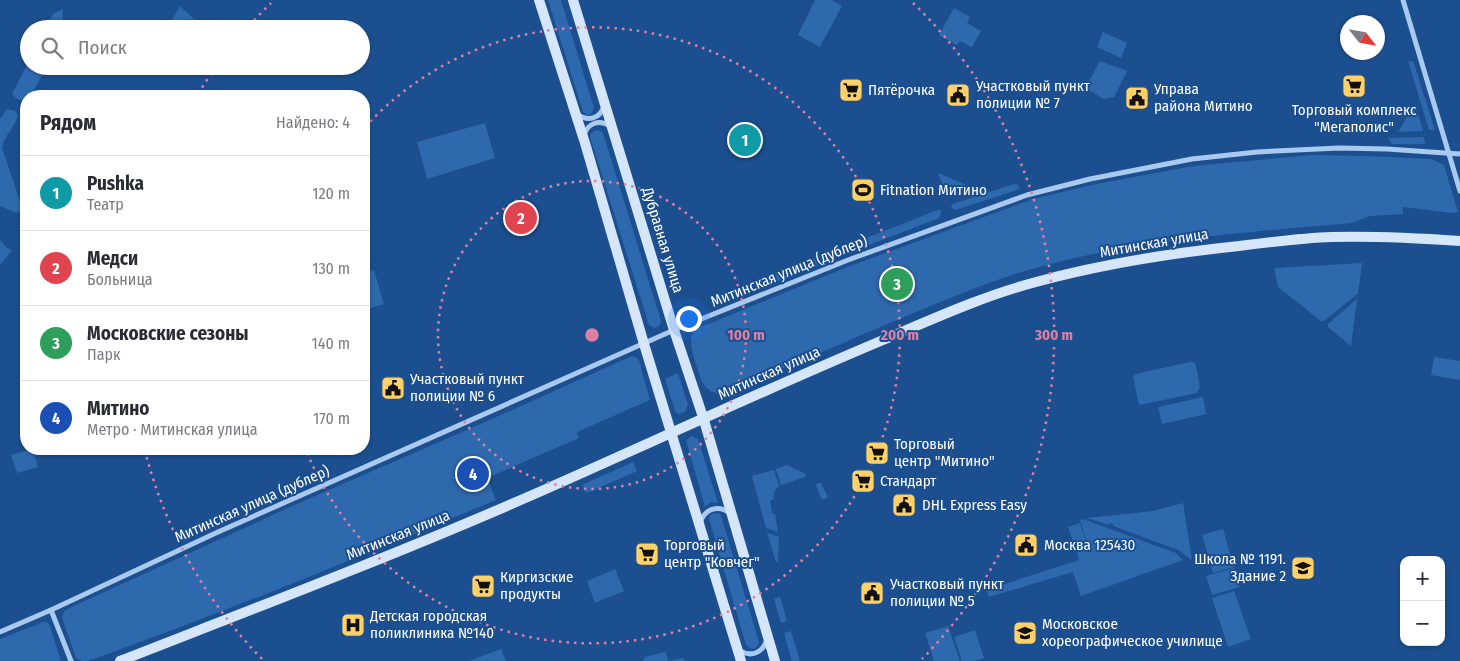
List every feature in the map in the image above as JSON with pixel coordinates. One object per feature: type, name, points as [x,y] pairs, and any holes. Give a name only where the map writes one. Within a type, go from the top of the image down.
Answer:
[{"type":"main road","points":[[539,0],[585,143],[741,661]]},
{"type":"main road","name":"Дубравная улица","points":[[573,0],[734,518],[775,661]]},
{"type":"main road","name":"Митинская улица","points":[[120,661],[399,551],[530,496],[671,432],[928,321],[989,297],[1038,281],[1150,258],[1268,242],[1342,237],[1460,241]]},
{"type":"street","points":[[1402,0],[1460,191]]},
{"type":"street","points":[[573,108],[582,118],[596,117],[603,109],[603,96]]},
{"type":"street","points":[[585,143],[585,132],[594,123],[603,122],[608,124],[614,132]]},
{"type":"street","name":"Митинская улица (дублер)","points":[[0,632],[52,610],[210,536],[674,330],[838,264],[1034,193],[1090,179],[1192,159],[1292,149],[1387,149],[1460,154]]},
{"type":"street","points":[[700,528],[703,516],[713,509],[725,510],[734,518]]},
{"type":"street","points":[[52,610],[71,661]]},
{"type":"street","points":[[735,643],[739,650],[744,653],[754,654],[762,650],[766,644],[767,634]]},
{"type":"shaded area","points":[[548,0],[561,0],[594,108],[591,114],[587,115],[583,112]]},
{"type":"shaded area","points":[[815,0],[832,0],[842,6],[820,47],[798,35]]},
{"type":"shaded area","points":[[180,6],[194,19],[193,20],[172,20]]},
{"type":"shaded area","points":[[954,8],[970,17],[967,23],[981,31],[972,47],[960,41],[957,45],[939,35]]},
{"type":"shaded area","points":[[63,9],[62,20],[50,20],[53,14]]},
{"type":"shaded area","points":[[1103,32],[1127,43],[1121,58],[1097,47]]},
{"type":"shaded area","points":[[1100,61],[1127,71],[1114,97],[1104,99],[1085,88]]},
{"type":"shaded area","points":[[1408,61],[1413,61],[1435,130],[1429,130]]},
{"type":"shaded area","points":[[22,75],[42,75],[34,90],[20,90],[20,100],[12,94]]},
{"type":"shaded area","points":[[1415,104],[1423,131],[1398,132]]},
{"type":"shaded area","points":[[7,109],[18,114],[2,148],[20,201],[20,212],[16,213],[0,206],[0,119]]},
{"type":"shaded area","points":[[485,123],[495,158],[427,179],[417,142]]},
{"type":"shaded area","points":[[596,130],[603,133],[661,321],[660,325],[655,328],[649,325],[590,137],[591,133]]},
{"type":"shaded area","points":[[1424,137],[1425,144],[1392,144],[1388,138]]},
{"type":"shaded area","points":[[1311,155],[1431,159],[1444,165],[1458,212],[1452,213],[1403,207],[1403,214],[1370,216],[1352,223],[1224,235],[1098,253],[1056,262],[977,288],[920,310],[724,393],[717,394],[708,389],[698,371],[691,344],[692,335],[696,329],[850,266],[1033,199],[1091,185],[1193,166]]},
{"type":"shaded area","points":[[938,173],[969,186],[977,186],[979,189],[956,197],[955,194],[947,196]]},
{"type":"shaded area","points":[[1014,184],[1018,185],[1020,189],[955,210],[951,206],[953,204]]},
{"type":"shaded area","points":[[940,209],[939,218],[851,252],[848,251],[846,246]]},
{"type":"shaded area","points":[[0,240],[12,251],[0,265]]},
{"type":"shaded area","points":[[828,253],[830,254],[829,261],[766,286],[761,282],[762,279]]},
{"type":"shaded area","points":[[1362,263],[1358,294],[1324,321],[1321,321],[1278,287],[1274,268]]},
{"type":"shaded area","points":[[374,270],[384,304],[370,308],[370,271]]},
{"type":"shaded area","points":[[1357,299],[1351,346],[1328,327],[1328,324]]},
{"type":"shaded area","points":[[632,356],[639,360],[650,400],[577,432],[579,438],[487,478],[496,500],[344,563],[191,623],[88,661],[76,658],[62,618],[65,610],[299,503]]},
{"type":"shaded area","points":[[1434,357],[1460,361],[1460,380],[1431,375]]},
{"type":"shaded area","points":[[1194,362],[1196,366],[1200,387],[1197,393],[1140,405],[1133,376]]},
{"type":"shaded area","points":[[678,373],[688,405],[685,412],[678,414],[675,411],[665,379]]},
{"type":"shaded area","points":[[1203,397],[1206,414],[1162,424],[1158,407]]},
{"type":"shaded area","points":[[692,436],[698,439],[718,503],[711,502],[705,507],[686,440]]},
{"type":"shaded area","points":[[20,452],[20,455],[34,455],[38,467],[17,473],[11,455]]},
{"type":"shaded area","points":[[633,462],[637,471],[587,493],[582,485]]},
{"type":"shaded area","points":[[787,465],[806,474],[805,477],[781,485],[776,469]]},
{"type":"shaded area","points":[[774,470],[779,486],[774,492],[773,500],[770,500],[778,532],[766,528],[752,476]]},
{"type":"shaded area","points":[[817,483],[821,483],[828,497],[822,500],[816,486]]},
{"type":"shaded area","points":[[1183,503],[1192,560],[1178,550],[1113,526],[1113,524],[1110,523],[1109,525],[1087,518],[1153,511]]},
{"type":"shaded area","points":[[714,513],[721,516],[759,642],[755,648],[751,649],[746,645],[709,519],[710,515]]},
{"type":"shaded area","points":[[1083,519],[1176,553],[1183,560],[1081,596],[1073,572],[989,597],[986,590],[1079,560],[1077,553],[1081,551],[1079,543],[1074,545],[1068,527],[1080,523],[1091,556],[1080,520]]},
{"type":"shaded area","points":[[1223,529],[1234,567],[1213,573],[1202,535]]},
{"type":"shaded area","points":[[767,533],[779,537],[778,562],[776,562]]},
{"type":"shaded area","points":[[1234,568],[1240,587],[1212,595],[1206,576]]},
{"type":"shaded area","points":[[615,569],[624,591],[595,603],[587,581]]},
{"type":"shaded area","points":[[1234,591],[1251,639],[1228,647],[1212,598]]},
{"type":"shaded area","points":[[780,597],[787,621],[781,623],[774,599]]},
{"type":"shaded area","points":[[47,622],[50,626],[61,661],[0,661],[0,639]]},
{"type":"shaded area","points":[[948,626],[960,661],[934,661],[925,633]]},
{"type":"shaded area","points":[[975,630],[984,658],[974,661],[962,661],[954,637]]},
{"type":"shaded area","points":[[791,631],[800,661],[792,661],[784,633]]},
{"type":"shaded area","points":[[501,649],[506,661],[469,661]]},
{"type":"shaded area","points":[[665,652],[669,661],[643,661],[645,657]]},
{"type":"shaded area","points":[[682,658],[686,661],[669,661]]},
{"type":"place","name":"Торговый комплекс \"Мегаполис\"","points":[[1354,86]]},
{"type":"place","name":"Пятёрочка","points":[[851,90]]},
{"type":"place","name":"Участковый пункт полиции № 7","points":[[958,95]]},
{"type":"place","name":"Управа района Митино","points":[[1137,98]]},
{"type":"place","name":"Pushka","points":[[745,140]]},
{"type":"place","name":"Fitnation Митино","points":[[863,190]]},
{"type":"place","name":"Медси","points":[[521,218]]},
{"type":"place","name":"Московские сезоны","points":[[897,284]]},
{"type":"place","name":"Участковый пункт полиции № 6","points":[[393,388]]},
{"type":"place","name":"Торговый центр \"Митино\"","points":[[877,453]]},
{"type":"place","name":"Митино","points":[[473,474]]},
{"type":"place","name":"Стандарт","points":[[863,481]]},
{"type":"place","name":"DHL Express Easy","points":[[904,505]]},
{"type":"place","name":"Москва 125430","points":[[1026,545]]},
{"type":"place","name":"Торговый центр \"Ковчег\"","points":[[647,554]]},
{"type":"place","name":"Школа № 1191. Здание 2","points":[[1303,568]]},
{"type":"place","name":"Киргизские продукты","points":[[483,586]]},
{"type":"place","name":"Участковый пункт полиции № 5","points":[[872,593]]},
{"type":"place","name":"Детская городская поликлиника №140","points":[[353,625]]},
{"type":"place","name":"Московское хореографическое училище","points":[[1025,633]]}]
